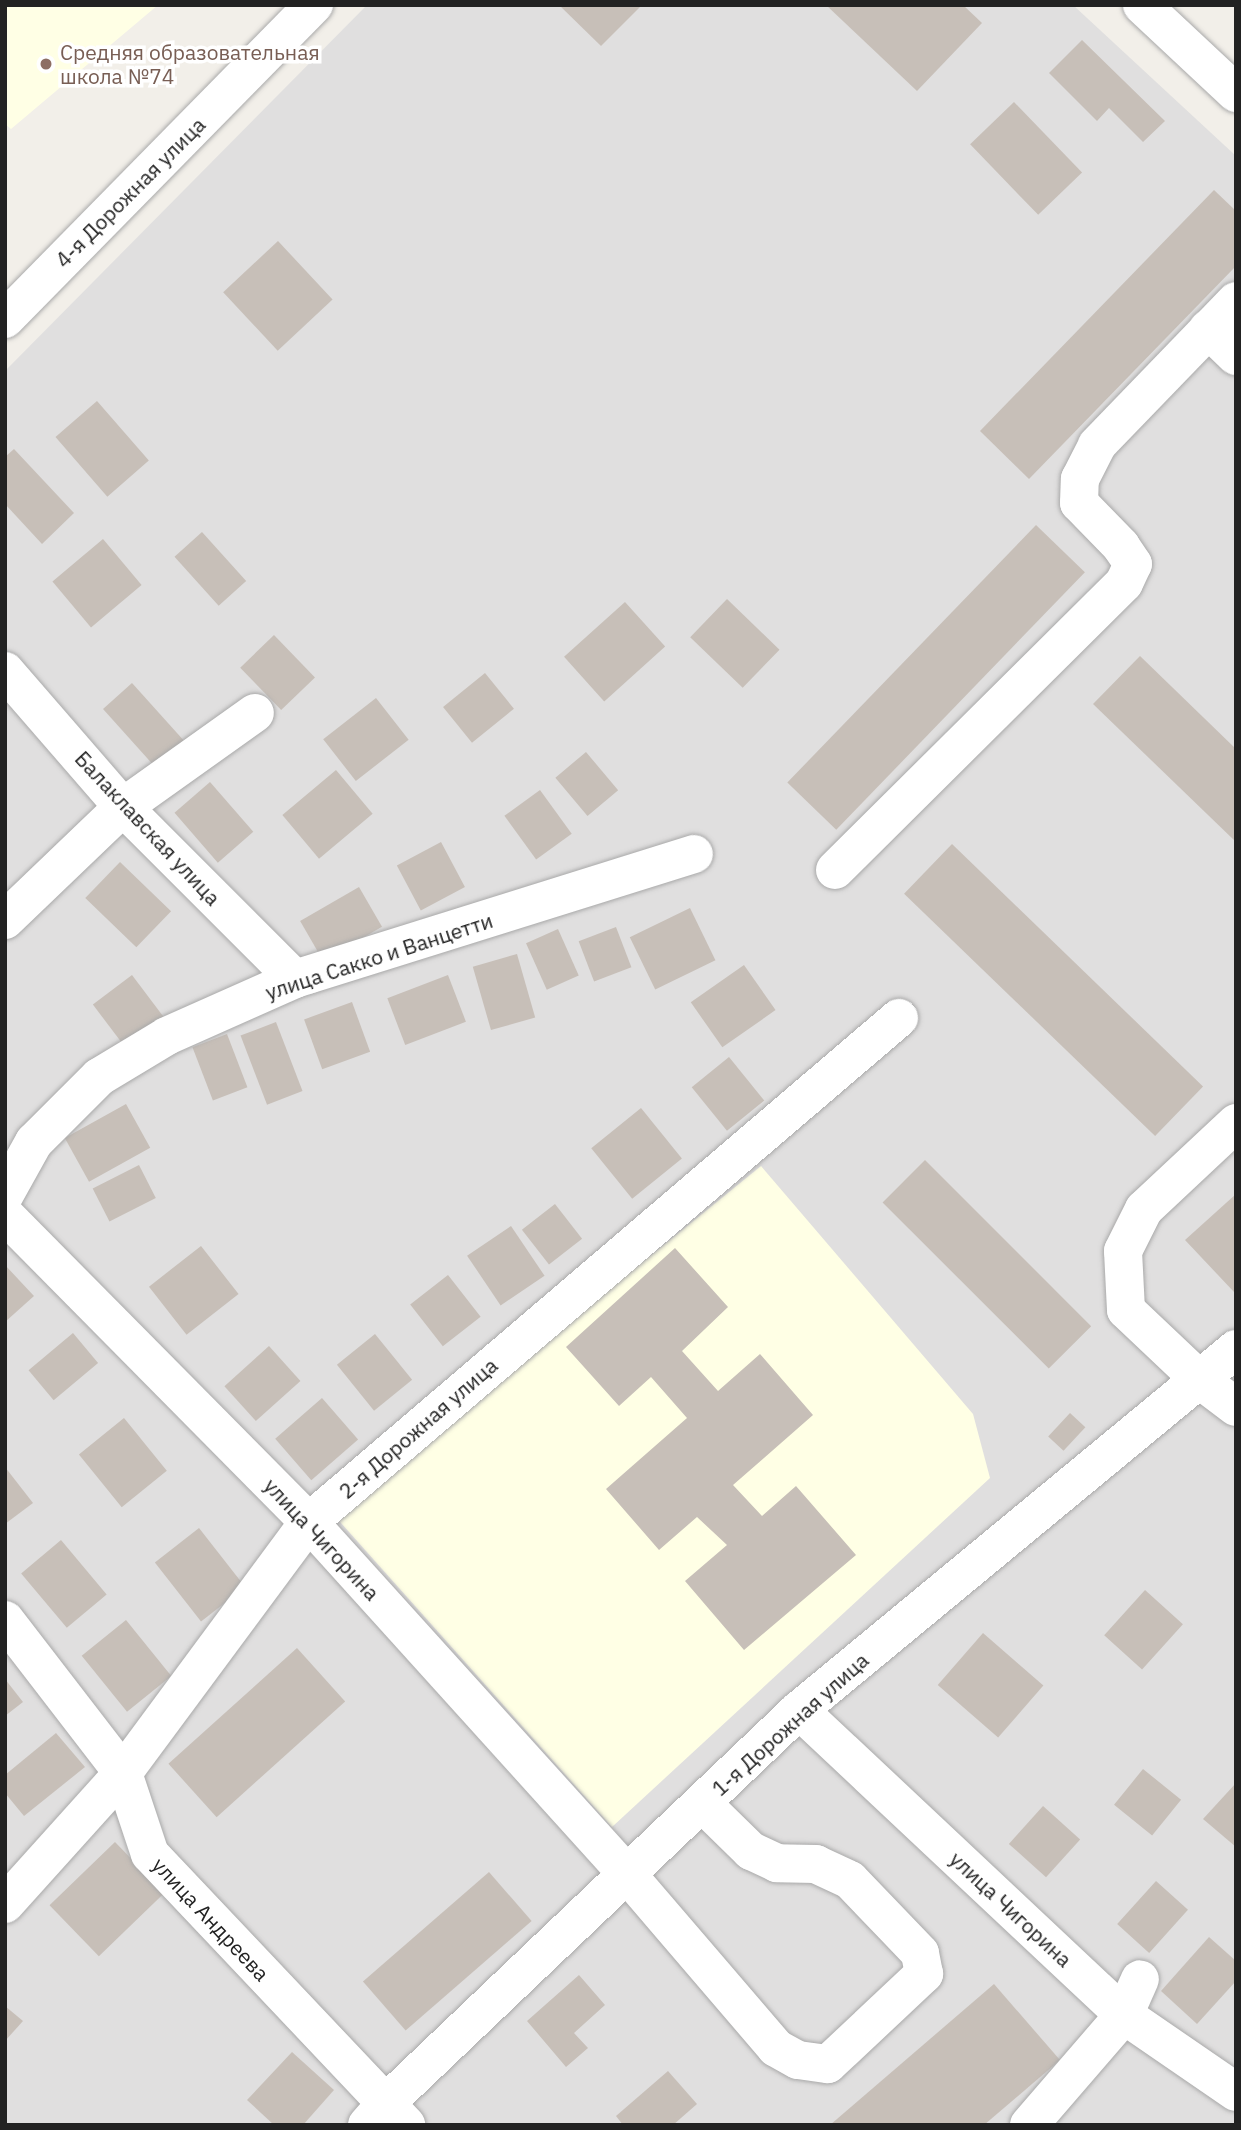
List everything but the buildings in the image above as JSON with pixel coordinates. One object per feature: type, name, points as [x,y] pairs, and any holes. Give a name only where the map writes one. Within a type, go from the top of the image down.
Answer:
[{"type":"street","name":"4-я Дорожная улица","points":[[5,318],[314,5]]},
{"type":"street","points":[[1142,5],[1236,93]]},
{"type":"street","points":[[835,870],[1124,583],[1133,564],[1121,546],[1079,503],[1080,480],[1097,445],[1236,301]]},
{"type":"street","points":[[1208,328],[1236,356]]},
{"type":"street","name":"Балаклавская улица","points":[[5,671],[123,807],[295,979]]},
{"type":"street","points":[[5,920],[123,807],[255,713]]},
{"type":"street","name":"улица Сакко и Ванцетти","points":[[5,1194],[34,1142],[99,1077],[167,1036],[295,979],[694,854]]},
{"type":"street","name":"2-я Дорожная улица","points":[[5,1903],[123,1773],[309,1522],[899,1018]]},
{"type":"street","points":[[1236,1122],[1143,1209],[1123,1251],[1126,1310],[1199,1379],[1236,1407]]},
{"type":"street","name":"улица Чигорина","points":[[5,1215],[309,1522],[627,1874],[776,2048],[798,2060],[828,2064],[924,1973],[920,1953],[850,1880],[816,1864],[777,1863],[751,1851],[702,1803]]},
{"type":"street","name":"1-я Дорожная улица","points":[[386,2118],[627,1874],[799,1710],[1236,1349]]},
{"type":"street","name":"улица Андреева","points":[[5,1620],[123,1773],[149,1854],[386,2118]]},
{"type":"street","name":"улица Чигорина","points":[[799,1710],[1124,2015],[1236,2092]]},
{"type":"street","points":[[1029,2125],[1124,2015],[1140,1979]]},
{"type":"shaded area","name":"Средняя образовательная школа №74","points":[[5,5],[158,5],[11,129],[5,124]]},
{"type":"shaded area","points":[[367,5],[1073,5],[1236,156],[1236,2125],[5,2125],[5,371]]},
{"type":"shaded area","points":[[761,1166],[973,1414],[990,1478],[612,1827],[333,1514]]},
{"type":"place","name":"Средняя образовательная школа №74","points":[[46,64]]}]
